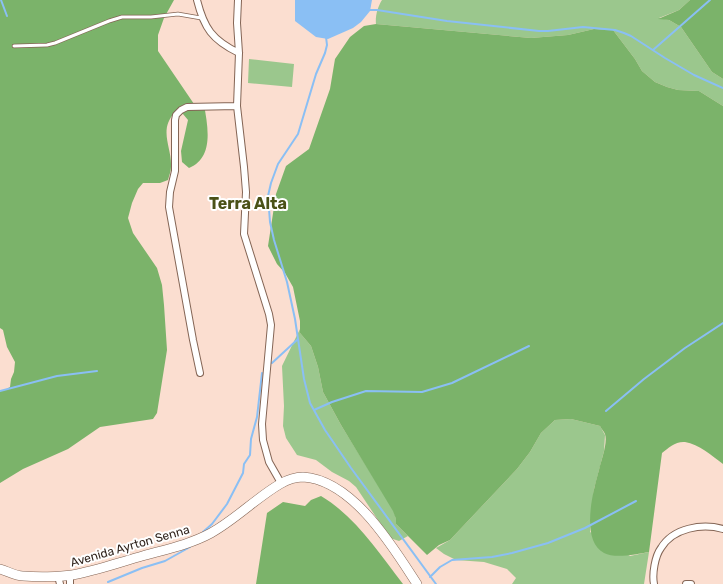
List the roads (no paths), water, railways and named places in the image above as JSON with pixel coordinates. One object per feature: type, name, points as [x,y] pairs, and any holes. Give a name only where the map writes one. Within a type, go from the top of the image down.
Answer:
[{"type":"street","points":[[196,0],[201,18],[212,34],[229,48],[239,53]]},
{"type":"street","points":[[238,0],[237,23],[239,53],[237,106],[246,192],[244,234],[265,298],[271,325],[262,424],[263,440],[269,462],[281,483]]},
{"type":"street","points":[[200,373],[169,207],[169,198],[176,161],[175,120],[179,112],[187,107],[237,106]]},
{"type":"street","name":"Avenida Ayrton Senna","points":[[0,569],[22,576],[70,580],[198,539],[229,521],[281,483],[296,478],[314,479],[336,488],[348,498],[380,529],[417,584]]},
{"type":"street","points":[[654,584],[658,553],[660,548],[670,539],[684,530],[695,527],[712,527],[723,529]]},
{"type":"street","points":[[686,584],[691,584]]},
{"type":"lane","points":[[14,46],[47,45],[55,43],[122,17],[151,17],[178,14],[201,18]]},
{"type":"water","points":[[295,0],[372,0],[370,11],[361,22],[353,28],[328,39],[316,37],[295,21]]},
{"type":"waterway","points":[[1,0],[7,16]]},
{"type":"waterway","points":[[653,50],[710,0]]},
{"type":"waterway","points":[[368,10],[377,10],[447,21],[539,31],[583,27],[615,30],[631,36],[694,75],[723,88]]},
{"type":"waterway","points":[[326,37],[327,45],[325,53],[316,74],[298,134],[278,164],[271,183],[268,196],[270,222],[287,282],[295,319],[304,379],[310,403],[325,430],[351,468],[436,584]]},
{"type":"waterway","points":[[606,411],[644,379],[685,348],[723,323]]},
{"type":"waterway","points":[[272,363],[298,339]]},
{"type":"waterway","points":[[314,410],[332,402],[366,391],[422,392],[452,383],[529,346]]},
{"type":"waterway","points":[[0,391],[57,376],[97,371]]},
{"type":"waterway","points":[[203,532],[212,524],[227,504],[243,473],[244,464],[250,455],[251,439],[257,417],[262,373]]},
{"type":"waterway","points":[[430,577],[440,567],[452,560],[492,557],[548,543],[585,528],[636,501]]},
{"type":"waterway","points":[[108,582],[142,568],[165,561],[190,547]]},
{"type":"district","name":"Terra Alta","points":[[248,203]]}]
